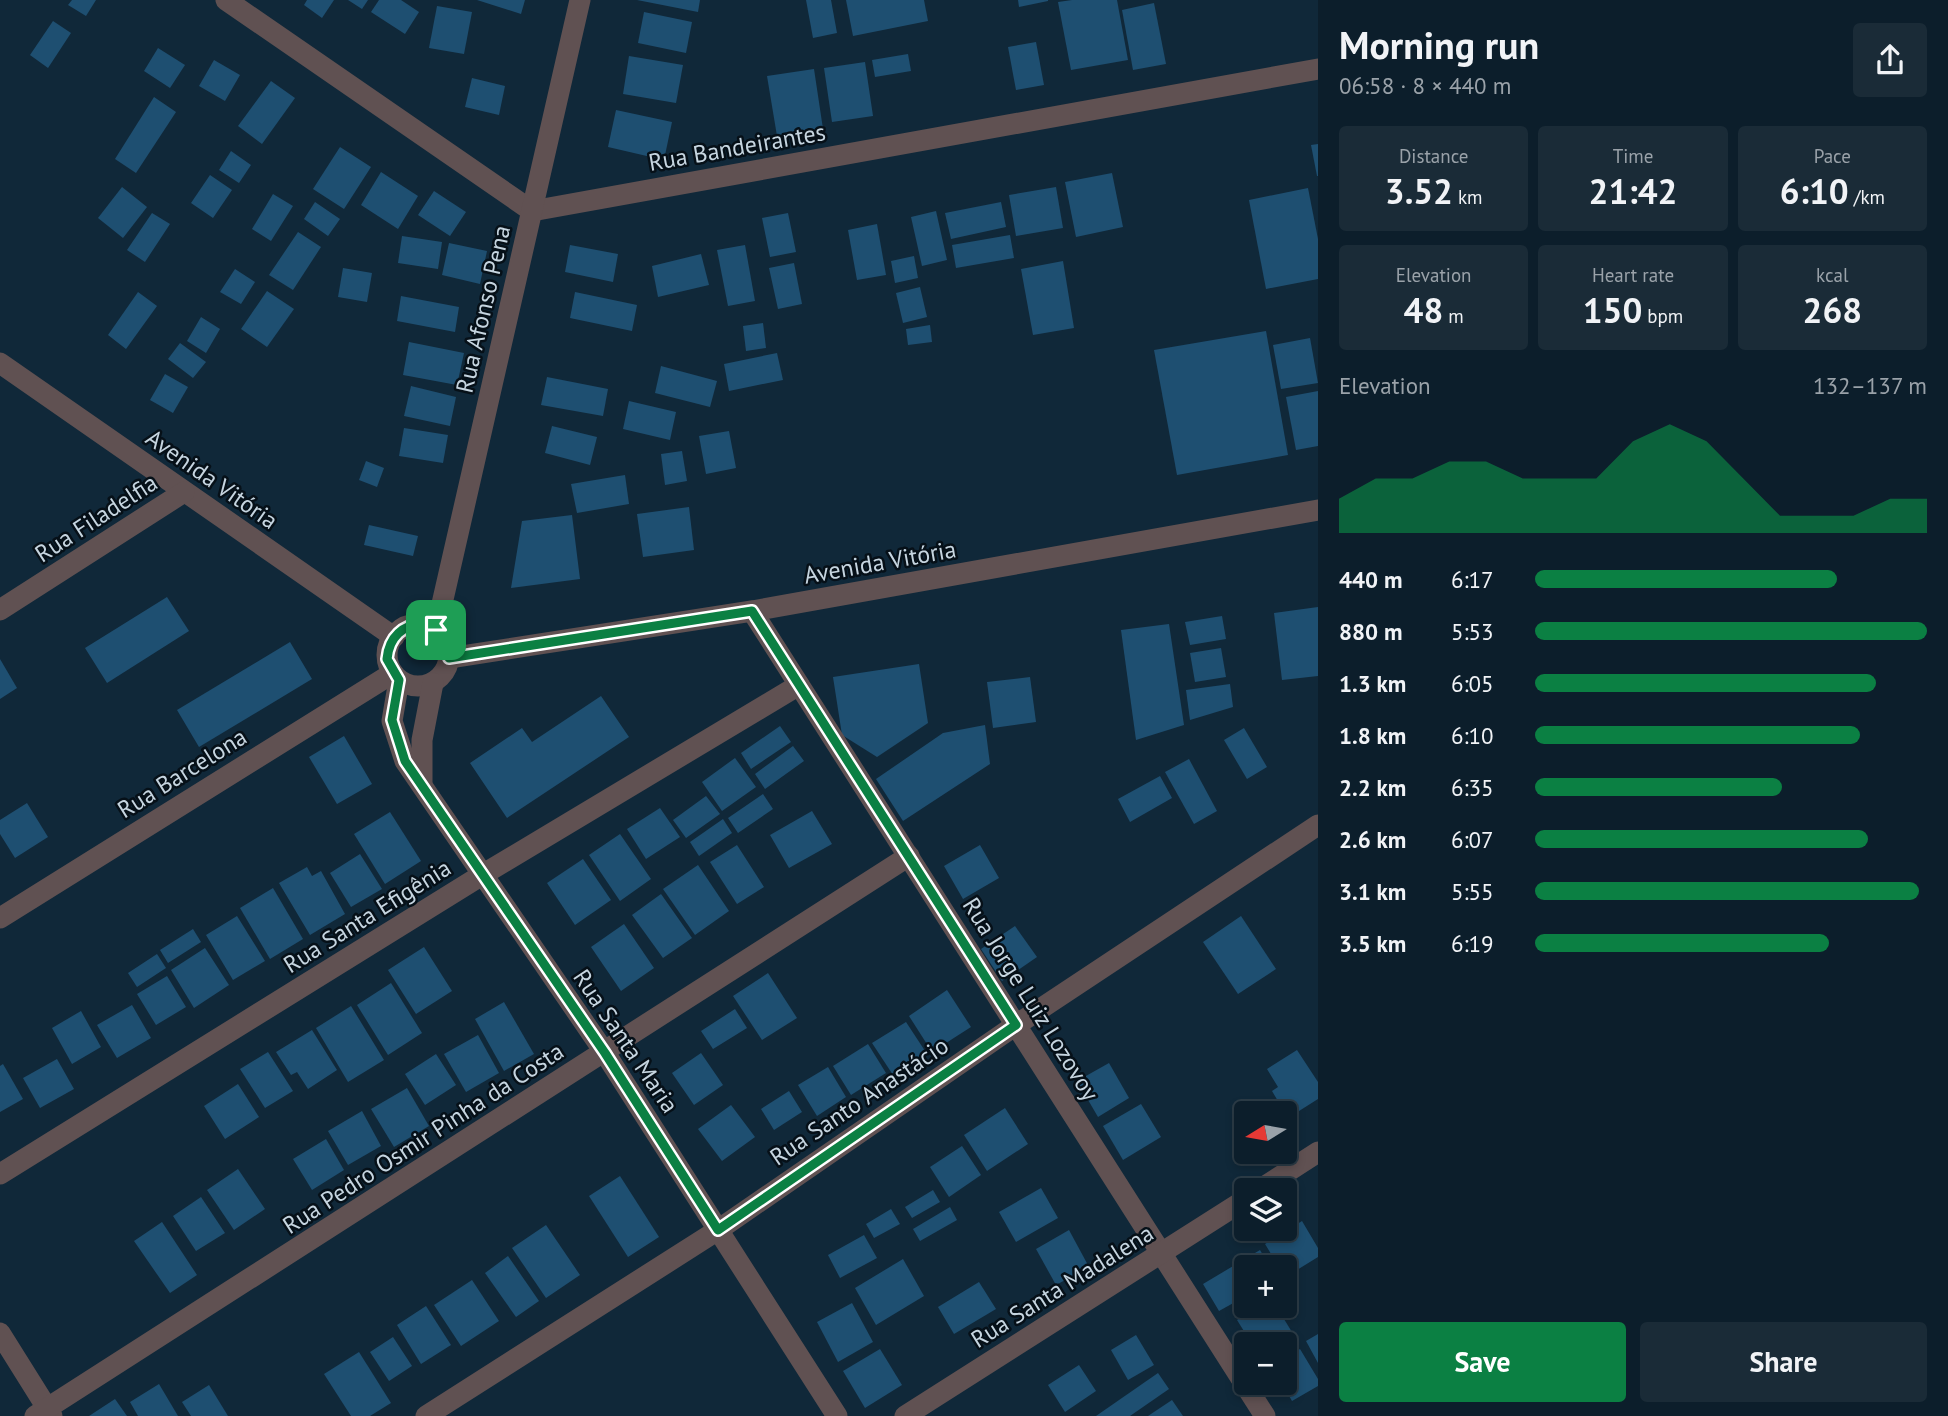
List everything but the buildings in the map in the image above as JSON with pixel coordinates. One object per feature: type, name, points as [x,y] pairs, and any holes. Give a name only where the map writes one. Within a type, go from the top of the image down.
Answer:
[{"type":"street","points":[[226,0],[532,211]]},
{"type":"street","name":"Rua Afonso Pena","points":[[436,630],[580,0]]},
{"type":"street","name":"Rua Bandeirantes","points":[[532,211],[1318,69]]},
{"type":"street","name":"Avenida Vitória","points":[[0,363],[394,637]]},
{"type":"street","name":"Rua Filadelfia","points":[[0,610],[184,492]]},
{"type":"street","name":"Avenida Vitória","points":[[449,658],[752,611],[1318,510]]},
{"type":"street","name":"Rua Jorge Luiz Lozovoy","points":[[752,611],[1265,1416]]},
{"type":"street","points":[[418,624],[436,630],[447,642],[449,658],[442,677],[433,683],[416,687],[396,676],[387,659],[394,637],[401,630],[418,624]]},
{"type":"street","name":"Rua Santa Maria","points":[[396,676],[392,720],[405,761],[422,782],[482,875],[605,1053],[837,1416]]},
{"type":"street","name":"Rua Barcelona","points":[[0,918],[396,676]]},
{"type":"street","points":[[422,782],[422,740],[433,683]]},
{"type":"street","name":"Rua Santa Efigênia","points":[[0,1174],[482,875],[799,685]]},
{"type":"street","name":"Rua Santo Anastácio","points":[[426,1416],[718,1230],[1016,1025],[1318,825]]},
{"type":"street","name":"Rua Pedro Osmir Pinha da Costa","points":[[45,1413],[909,856]]},
{"type":"street","points":[[1278,1178],[1318,1152]]},
{"type":"street","name":"Rua Santa Madalena","points":[[905,1416],[1234,1207]]},
{"type":"street","points":[[0,1333],[45,1413]]},
{"type":"route","points":[[752,611],[1016,1025],[718,1230],[605,1053],[482,875],[422,782],[405,761],[392,720],[393,701],[399,680],[389,666],[388,651],[394,637],[409,626],[418,624],[436,630],[447,642],[449,658],[752,611]]}]
